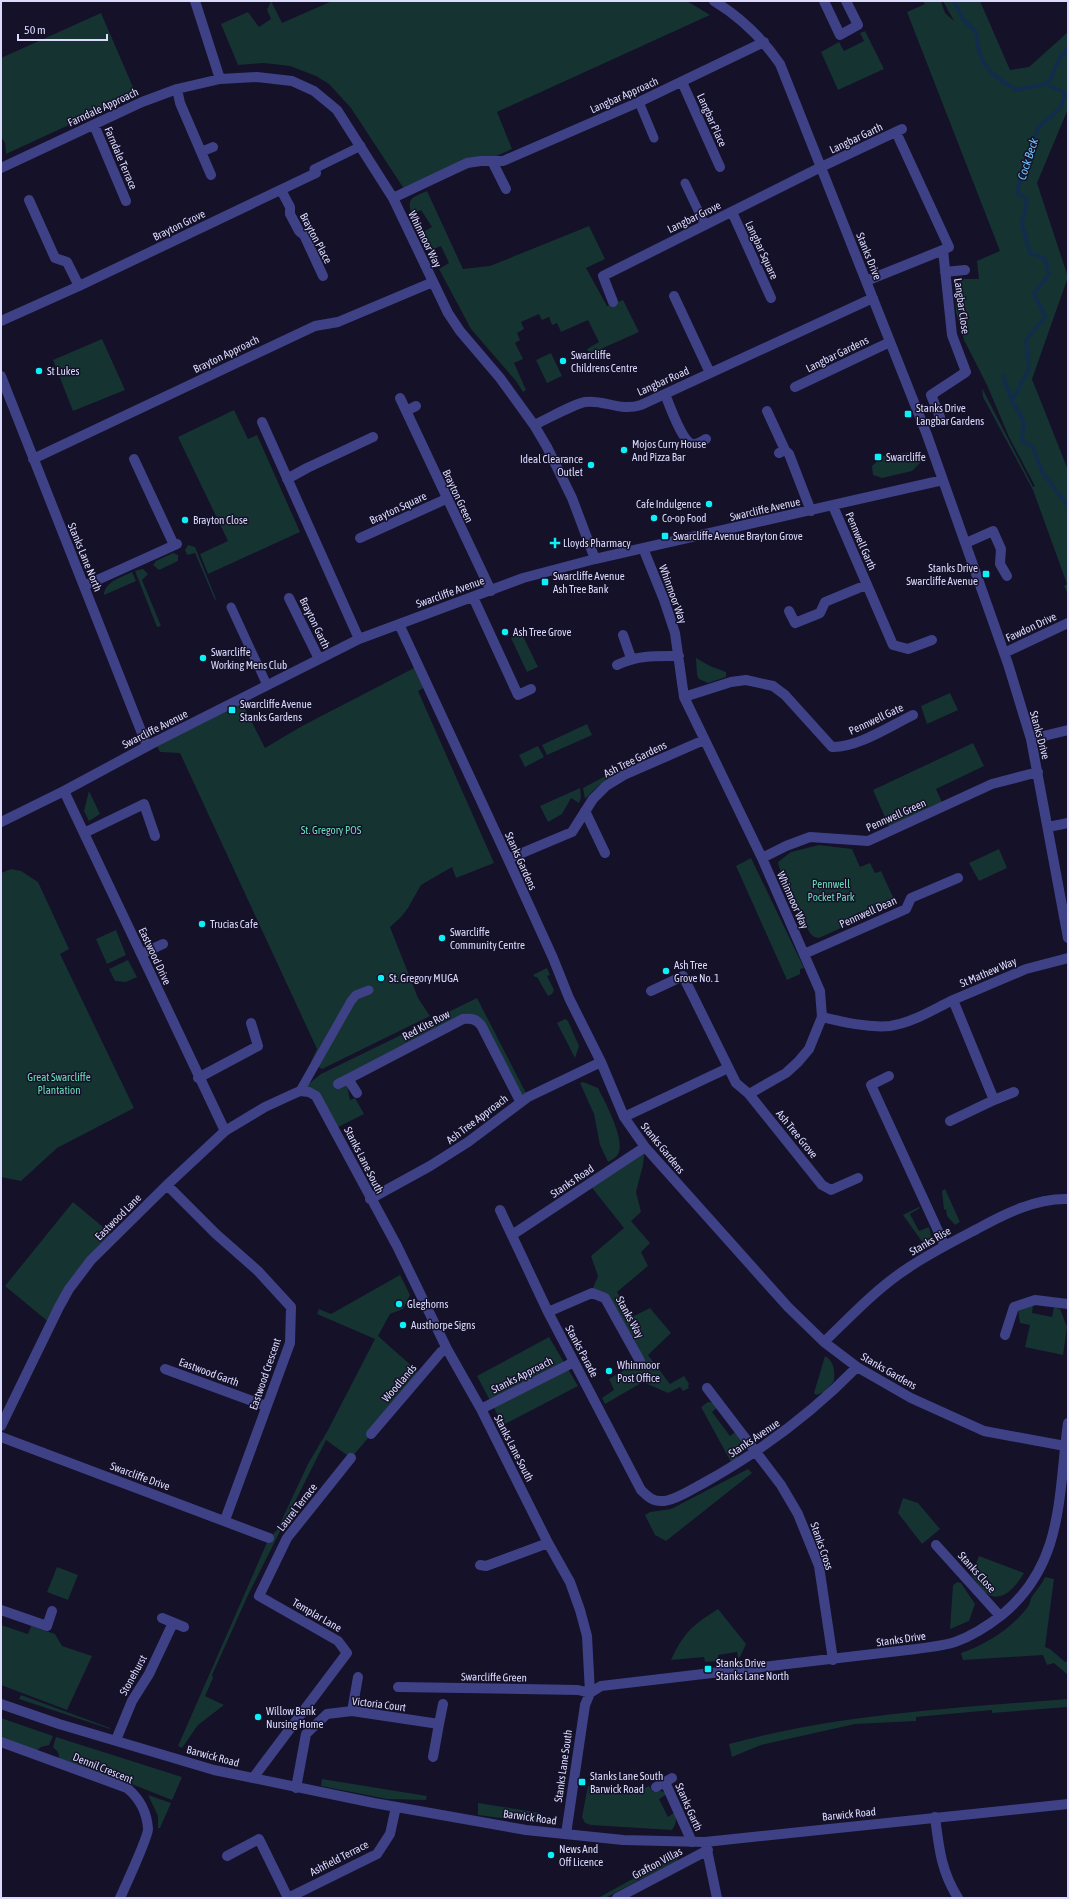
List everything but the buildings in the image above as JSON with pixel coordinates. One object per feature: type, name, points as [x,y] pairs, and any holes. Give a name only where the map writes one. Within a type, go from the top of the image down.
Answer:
[{"type":"street","points":[[195,1],[220,79]]},
{"type":"street","points":[[824,1],[840,35],[858,25],[846,1]]},
{"type":"street","name":"Stanks Drive","points":[[721,3],[749,26],[764,42],[780,64],[928,435],[1004,653],[1031,739],[1067,922],[1068,938]]},
{"type":"street","name":"Langbar Approach","points":[[393,198],[467,163],[503,161],[639,102],[764,42]]},
{"type":"street","name":"Whinmoor Way","points":[[220,79],[256,77],[292,81],[314,91],[337,110],[393,198],[448,314],[460,331],[500,378],[534,425],[555,461],[572,498],[595,559]]},
{"type":"street","name":"Farndale Approach","points":[[1,168],[142,102],[177,89],[220,79]]},
{"type":"street","name":"Langbar Place","points":[[682,82],[720,167]]},
{"type":"street","points":[[177,89],[180,103],[211,175]]},
{"type":"street","points":[[639,102],[654,138]]},
{"type":"street","name":"Farndale Terrace","points":[[94,125],[126,201]]},
{"type":"street","name":"Langbar Garth","points":[[821,167],[899,131]]},
{"type":"street","name":"Langbar Close","points":[[899,131],[949,247],[943,250],[952,335],[966,372],[931,395],[940,417]]},
{"type":"street","name":"Brayton Grove","points":[[1,321],[79,286],[280,190],[316,172],[314,169],[361,146]]},
{"type":"street","points":[[201,152],[213,147]]},
{"type":"street","points":[[492,161],[506,189]]},
{"type":"street","name":"Langbar Grove","points":[[613,302],[603,276],[821,167]]},
{"type":"street","points":[[685,183],[705,225]]},
{"type":"street","name":"Brayton Place","points":[[280,190],[290,207],[290,214],[299,231],[304,235],[323,276]]},
{"type":"street","points":[[28,200],[55,258],[67,262],[79,286]]},
{"type":"street","name":"Langbar Square","points":[[732,212],[771,298]]},
{"type":"street","points":[[866,281],[943,250]]},
{"type":"street","name":"Langbar Close","points":[[945,272],[965,270]]},
{"type":"street","name":"Brayton Approach","points":[[33,459],[314,326],[338,322],[433,282]]},
{"type":"street","points":[[674,296],[710,373]]},
{"type":"street","name":"Langbar Road","points":[[534,425],[586,402],[602,403],[625,408],[640,405],[873,298]]},
{"type":"street","name":"Langbar Gardens","points":[[796,387],[890,342]]},
{"type":"street","name":"Stanks Lane North","points":[[1,376],[147,746]]},
{"type":"street","points":[[665,394],[684,437],[689,443],[694,444],[706,438]]},
{"type":"street","name":"Brayton Green","points":[[400,398],[446,499],[491,591]]},
{"type":"street","points":[[406,411],[416,406]]},
{"type":"street","points":[[767,411],[782,452],[789,454],[811,511]]},
{"type":"street","points":[[262,422],[359,639]]},
{"type":"street","points":[[287,479],[373,437]]},
{"type":"street","points":[[84,586],[176,545],[134,459]]},
{"type":"street","name":"Swarcliffe Avenue","points":[[1,822],[64,791],[147,746],[359,639],[537,573],[943,480]]},
{"type":"street","name":"Brayton Square","points":[[360,538],[446,499]]},
{"type":"street","name":"Pennwell Garth","points":[[833,506],[893,645],[908,649],[932,640]]},
{"type":"street","points":[[966,543],[993,531],[1001,549],[1000,564],[1007,576]]},
{"type":"street","name":"Whinmoor Way","points":[[643,548],[664,600],[675,633],[684,697],[762,858],[820,991],[822,1017],[809,1049],[798,1062],[786,1072],[749,1094]]},
{"type":"street","name":"Pennwell Garth","points":[[789,611],[795,623],[820,613],[825,602],[866,585]]},
{"type":"street","points":[[473,597],[518,695],[532,689]]},
{"type":"street","name":"Brayton Garth","points":[[289,598],[319,659]]},
{"type":"street","points":[[231,607],[267,685]]},
{"type":"street","name":"Fawdon Drive","points":[[1004,653],[1068,623]]},
{"type":"street","name":"Stanks Gardens","points":[[399,624],[508,859],[553,958],[569,998],[601,1062],[624,1117],[645,1147],[788,1308],[824,1342],[857,1367],[911,1398],[984,1431],[1065,1446]]},
{"type":"street","points":[[623,635],[632,658]]},
{"type":"street","points":[[616,665],[632,658],[679,656]]},
{"type":"street","name":"Pennwell Gate","points":[[684,697],[731,682],[746,680],[773,686],[785,695],[830,751],[916,716]]},
{"type":"street","points":[[1031,739],[1068,730]]},
{"type":"street","name":"Ash Tree Gardens","points":[[508,859],[572,832],[593,799],[606,786],[624,775],[704,740]]},
{"type":"street","name":"Pennwell Green","points":[[762,858],[786,846],[810,838],[868,841],[992,784],[1038,772]]},
{"type":"street","name":"Eastwood Drive","points":[[64,791],[198,1078],[225,1131]]},
{"type":"street","points":[[84,833],[144,804],[155,836]]},
{"type":"street","points":[[586,811],[606,853]]},
{"type":"street","points":[[1048,827],[1068,823]]},
{"type":"street","name":"Pennwell Dean","points":[[804,954],[906,909],[911,898],[958,878]]},
{"type":"street","points":[[141,954],[163,944]]},
{"type":"street","name":"St Mathew Way","points":[[994,1100],[954,1000],[1026,969],[1068,958]]},
{"type":"street","name":"Ash Tree Grove","points":[[651,991],[683,976],[736,1083],[749,1094],[822,1185],[831,1190],[858,1178]]},
{"type":"street","points":[[300,1091],[351,1002],[356,995],[369,990]]},
{"type":"street","points":[[822,1017],[869,1026],[891,1026],[917,1018],[954,1000]]},
{"type":"street","name":"Red Kite Row","points":[[348,1079],[463,1019],[470,1018],[477,1020],[481,1025],[520,1101]]},
{"type":"street","points":[[198,1078],[258,1046],[251,1023]]},
{"type":"street","name":"Ash Tree Approach","points":[[370,1199],[430,1166],[468,1142],[520,1101],[601,1062]]},
{"type":"street","points":[[624,1117],[728,1068]]},
{"type":"street","points":[[889,1076],[871,1085],[945,1246]]},
{"type":"street","points":[[338,1084],[348,1079],[357,1093]]},
{"type":"street","name":"Stanks Lane South","points":[[300,1091],[309,1092],[316,1096],[396,1246],[447,1349],[481,1409],[548,1543],[570,1582],[580,1610],[586,1636],[590,1693],[585,1705],[566,1834]]},
{"type":"street","name":"Eastwood Lane","points":[[1,1426],[69,1289],[91,1260],[166,1185],[225,1131],[265,1107],[300,1091]]},
{"type":"street","points":[[950,1121],[1014,1092]]},
{"type":"street","name":"Stanks Road","points":[[512,1235],[645,1147]]},
{"type":"street","name":"Eastwood Crescent","points":[[166,1185],[216,1234],[258,1271],[291,1307],[290,1344],[225,1520]]},
{"type":"street","name":"Stanks Rise","points":[[824,1342],[872,1296],[908,1268],[945,1246],[996,1218],[1038,1202],[1068,1199]]},
{"type":"street","name":"Stanks Parade","points":[[500,1210],[548,1312],[641,1490],[650,1500]]},
{"type":"street","name":"Stanks Way","points":[[548,1312],[592,1293],[605,1298],[640,1361]]},
{"type":"street","points":[[1005,1335],[1014,1306],[1035,1300],[1068,1304]]},
{"type":"street","name":"Woodlands","points":[[371,1434],[441,1352],[447,1349]]},
{"type":"street","name":"Stanks Approach","points":[[481,1409],[574,1362]]},
{"type":"street","name":"Stanks Avenue","points":[[650,1500],[664,1501],[683,1494],[757,1452],[814,1408],[857,1367]]},
{"type":"street","name":"Eastwood Garth","points":[[165,1369],[266,1406]]},
{"type":"street","name":"Stanks Cross","points":[[707,1388],[781,1485],[798,1514],[820,1566],[833,1660]]},
{"type":"street","name":"Stanks Drive","points":[[590,1693],[601,1686],[833,1660],[916,1649],[955,1642],[990,1624],[1019,1599],[1036,1577],[1044,1562],[1055,1529],[1068,1423]]},
{"type":"street","name":"Swarcliffe Drive","points":[[1,1438],[225,1520],[269,1538]]},
{"type":"street","name":"Laurel Terrace","points":[[269,1575],[287,1538],[351,1458]]},
{"type":"street","points":[[480,1566],[486,1566],[548,1543]]},
{"type":"street","name":"Stanks Close","points":[[936,1545],[1000,1616]]},
{"type":"street","name":"Templar Lane","points":[[252,1778],[347,1653],[338,1641],[259,1596],[269,1575]]},
{"type":"street","points":[[1,1610],[47,1626],[52,1611]]},
{"type":"street","points":[[162,1618],[184,1627]]},
{"type":"street","name":"Stonehurst","points":[[116,1740],[132,1701],[149,1674],[173,1623]]},
{"type":"street","points":[[352,1711],[358,1677]]},
{"type":"street","name":"Swarcliffe Green","points":[[398,1686],[578,1690],[590,1693]]},
{"type":"street","name":"Barwick Road","points":[[1,1704],[58,1724],[214,1770],[296,1788],[526,1830],[624,1840],[692,1842],[707,1846],[935,1817],[1068,1804]]},
{"type":"street","points":[[433,1757],[443,1704]]},
{"type":"street","name":"Victoria Court","points":[[296,1788],[306,1734],[327,1714],[352,1711],[439,1724]]},
{"type":"street","name":"Dennil Crescent","points":[[1,1742],[127,1788],[137,1796],[145,1814],[148,1830],[120,1898]]},
{"type":"street","name":"Stanks Garth","points":[[664,1782],[692,1842]]},
{"type":"street","name":"Ashfield Terrace","points":[[227,1856],[259,1839],[288,1898],[377,1854],[390,1834],[396,1807]]},
{"type":"street","points":[[935,1817],[941,1861],[945,1875],[958,1898]]},
{"type":"street","points":[[707,1846],[717,1898]]},
{"type":"street","name":"Grafton Villas","points":[[617,1898],[707,1846]]},
{"type":"green space","points":[[271,1],[282,23],[332,1],[687,1],[710,15],[497,112],[512,149],[408,195],[351,108],[329,84],[316,76],[290,66],[264,63],[238,65],[221,24],[248,12],[259,27],[271,19],[267,10]]},
{"type":"green space","points":[[923,1],[941,1],[945,13],[954,21],[943,1],[980,1],[1010,70],[1029,67],[1068,32],[1068,109],[1037,183],[1068,277],[1032,379],[1068,470],[1068,594],[1064,586],[1067,584],[1033,490],[983,397],[982,388],[1033,487],[1035,486],[1009,437],[987,385],[964,340],[956,312],[955,287],[961,279],[979,279],[977,261],[1000,251],[907,12],[925,4]]},
{"type":"green space","points":[[101,13],[136,94],[6,154],[5,143],[1,137],[1,58]]},
{"type":"green space","points":[[865,31],[884,69],[838,90],[821,52],[839,42],[844,51],[864,41],[860,33]]},
{"type":"green space","points":[[427,191],[463,269],[490,266],[589,226],[605,259],[586,268],[607,306],[623,300],[639,332],[603,348],[602,357],[593,361],[587,349],[599,342],[588,320],[561,332],[557,323],[552,325],[549,317],[542,320],[539,314],[521,322],[524,329],[517,333],[520,340],[515,343],[523,359],[514,363],[526,390],[523,392],[516,381],[471,329],[439,269],[449,263],[441,246],[428,251],[421,233],[432,227],[421,210],[412,214],[410,209],[410,201]]},
{"type":"green space","points":[[102,339],[125,390],[73,411],[53,360]]},
{"type":"green space","points":[[551,353],[562,376],[547,383],[536,360]]},
{"type":"green space","points":[[234,410],[248,439],[257,435],[300,532],[208,574],[200,554],[228,541],[178,437]]},
{"type":"green space","points":[[912,452],[916,454],[921,462],[912,471],[882,478],[873,475],[872,466],[883,456]]},
{"type":"green space","points":[[188,545],[195,547],[216,599],[215,600],[195,553],[187,555],[185,550]]},
{"type":"green space","points":[[173,553],[178,555],[178,561],[159,570],[153,565],[156,561]]},
{"type":"green space","points":[[143,569],[148,574],[142,580],[161,626],[157,627],[135,571]]},
{"type":"green space","points":[[132,572],[136,581],[104,595],[105,590],[110,583]]},
{"type":"green space","points":[[521,632],[538,667],[527,672],[511,638]]},
{"type":"green space","points":[[696,658],[710,666],[726,672],[726,677],[708,683],[699,679],[697,675]]},
{"type":"green space","name":"St. Gregory POS","points":[[418,666],[427,686],[418,691],[494,863],[456,878],[452,867],[421,885],[408,908],[390,927],[418,998],[430,1016],[322,1069],[311,1062],[317,1049],[180,753],[160,752],[155,742],[240,699],[265,748],[302,726]]},
{"type":"green space","points":[[950,693],[958,710],[927,724],[921,706]]},
{"type":"green space","points":[[587,724],[592,735],[547,755],[542,745]]},
{"type":"green space","points":[[973,743],[984,766],[936,789],[944,807],[891,831],[873,790]]},
{"type":"green space","points":[[538,746],[544,757],[525,767],[519,755]]},
{"type":"green space","points":[[613,772],[615,776],[598,786],[585,799],[583,788]]},
{"type":"green space","points":[[580,788],[581,797],[579,803],[571,798],[562,814],[548,822],[540,806]]},
{"type":"green space","points":[[89,791],[100,814],[89,821],[84,811]]},
{"type":"green space","name":"Pennwell Pocket Park","points":[[819,845],[852,849],[860,867],[870,863],[875,873],[881,871],[893,897],[891,905],[819,938],[814,937],[803,921],[782,875],[778,862],[791,852]]},
{"type":"green space","points":[[999,849],[1007,868],[979,881],[969,863]]},
{"type":"green space","points":[[751,858],[804,968],[800,969],[800,974],[787,980],[736,866]]},
{"type":"green space","name":"Great Swarcliffe Plantation","points":[[11,869],[21,871],[38,882],[69,949],[60,954],[134,1108],[57,1148],[21,1181],[1,1177],[1,873]]},
{"type":"green space","points":[[116,930],[126,955],[107,964],[96,939]]},
{"type":"green space","points":[[128,960],[137,977],[126,982],[115,981],[109,969]]},
{"type":"green space","points":[[547,968],[550,975],[547,976],[554,990],[552,994],[548,996],[537,977],[533,975]]},
{"type":"green space","points":[[477,998],[528,1097],[520,1101],[481,1025],[470,1018],[346,1080],[350,1100],[355,1098],[364,1114],[334,1129],[322,1105],[300,1091],[321,1074]]},
{"type":"green space","points":[[565,1019],[568,1021],[579,1046],[575,1058],[557,1023]]},
{"type":"green space","points":[[583,1082],[598,1088],[614,1121],[620,1148],[615,1158],[608,1162],[600,1145],[594,1114],[580,1083]]},
{"type":"green space","points":[[645,1147],[643,1165],[636,1192],[641,1212],[631,1221],[650,1243],[641,1252],[648,1266],[617,1292],[632,1317],[650,1308],[671,1333],[648,1355],[670,1384],[684,1376],[689,1384],[689,1388],[683,1391],[680,1387],[668,1393],[643,1382],[605,1404],[602,1398],[614,1390],[609,1379],[640,1361],[593,1288],[598,1276],[591,1256],[624,1228],[589,1184]]},
{"type":"green space","points":[[945,1189],[960,1222],[955,1225],[947,1216],[946,1209],[944,1210],[942,1191]]},
{"type":"green space","points":[[73,1202],[115,1237],[91,1260],[51,1324],[5,1286]]},
{"type":"green space","points":[[919,1207],[920,1208],[910,1214],[919,1231],[929,1227],[932,1240],[926,1247],[903,1215]]},
{"type":"green space","points":[[400,1275],[410,1295],[403,1309],[390,1314],[378,1336],[422,1375],[351,1458],[326,1440],[249,1593],[212,1675],[213,1678],[205,1696],[224,1705],[198,1725],[182,1748],[178,1746],[269,1538],[277,1530],[308,1464],[328,1430],[375,1339],[317,1314],[319,1309],[331,1314]]},
{"type":"green space","points":[[1033,1305],[1032,1313],[1052,1317],[1054,1307],[1060,1309],[1067,1327],[1063,1355],[1025,1347],[1030,1325],[1020,1323],[1018,1310]]},
{"type":"green space","points":[[549,1337],[578,1386],[503,1425],[477,1376]]},
{"type":"green space","points":[[825,1356],[832,1363],[834,1381],[824,1392],[816,1395],[814,1393]]},
{"type":"green space","points":[[708,1402],[716,1403],[719,1406],[712,1412],[730,1436],[738,1430],[741,1440],[737,1458],[731,1462],[701,1407]]},
{"type":"green space","points":[[748,1469],[752,1473],[666,1541],[655,1535],[645,1515],[650,1512],[671,1509]]},
{"type":"green space","points":[[903,1498],[918,1503],[940,1529],[922,1544],[898,1513]]},
{"type":"green space","points":[[979,1556],[1024,1573],[1013,1588],[1008,1592],[997,1597],[991,1596],[985,1592],[971,1575]]},
{"type":"green space","points":[[57,1567],[78,1575],[68,1600],[47,1592]]},
{"type":"green space","points":[[1045,1577],[1054,1579],[1045,1647],[1050,1649],[1065,1662],[1068,1661],[1068,1675],[1054,1663],[1047,1665],[1043,1655],[963,1660],[961,1653],[988,1641],[1021,1616]]},
{"type":"green space","points":[[957,1582],[961,1583],[975,1604],[969,1621],[950,1629],[953,1585]]},
{"type":"green space","points":[[718,1609],[746,1644],[740,1657],[738,1658],[737,1652],[718,1655],[718,1661],[705,1662],[704,1657],[671,1660],[680,1642],[690,1630]]},
{"type":"green space","points":[[1,1625],[28,1634],[31,1626],[55,1634],[62,1646],[92,1656],[67,1710],[1,1685]]},
{"type":"green space","points":[[21,1695],[110,1728],[110,1729],[19,1699]]},
{"type":"green space","points":[[1068,1699],[1068,1707],[992,1713],[992,1710],[916,1717],[916,1721],[855,1724],[761,1745],[732,1757],[729,1744],[770,1734],[855,1719],[940,1709]]},
{"type":"green space","points":[[1,1718],[53,1736],[49,1745],[41,1747],[35,1752],[1,1739]]},
{"type":"green space","points":[[56,1737],[182,1777],[172,1800],[124,1781],[122,1784],[60,1761],[58,1752],[53,1747]]},
{"type":"green space","points":[[322,1779],[427,1796],[426,1800],[387,1799],[321,1786]]},
{"type":"green space","points":[[588,1786],[635,1793],[649,1786],[653,1792],[663,1792],[667,1794],[659,1799],[668,1817],[675,1812],[676,1820],[674,1826],[672,1830],[591,1825],[585,1823],[582,1817]]},
{"type":"green space","points":[[148,1795],[171,1803],[160,1828],[158,1828],[158,1816]]},
{"type":"green space","points":[[478,1803],[541,1813],[539,1823],[478,1815]]},
{"type":"green space","points":[[676,1855],[678,1860],[605,1898],[598,1898]]},
{"type":"waterway","points":[[954,1],[963,19],[976,32],[977,44],[983,61],[998,79],[1016,90],[1046,84]]},
{"type":"waterway","name":"Cock Beck","points":[[1046,84],[1051,78],[1059,59],[1068,49]]},
{"type":"waterway","name":"Cock Beck","points":[[1046,84],[1066,93],[1060,108],[1038,128],[1022,171],[1017,193],[1027,199],[1022,224],[1030,253],[1045,259],[1049,275],[1034,293],[1045,317],[1026,340],[1029,369],[1012,401],[1024,421],[1022,441],[1033,447],[1042,472],[1068,506]]},
{"type":"waterway","points":[[1003,376],[1012,401]]},
{"type":"place","name":"Swarcliffe Childrens Centre","points":[[563,361]]},
{"type":"place","name":"St Lukes","points":[[39,371]]},
{"type":"place","name":"Stanks Drive Langbar Gardens","points":[[908,414]]},
{"type":"place","name":"Mojos Curry House And Pizza Bar","points":[[624,450]]},
{"type":"place","name":"Swarcliffe","points":[[878,457]]},
{"type":"place","name":"Ideal Clearance Outlet","points":[[591,465]]},
{"type":"place","name":"Cafe Indulgence","points":[[709,504]]},
{"type":"place","name":"Co-op Food","points":[[654,518]]},
{"type":"place","name":"Brayton Close","points":[[185,520]]},
{"type":"place","name":"Swarcliffe Avenue Brayton Grove","points":[[665,536]]},
{"type":"place","name":"Lloyds Pharmacy","points":[[555,543]]},
{"type":"place","name":"Stanks Drive Swarcliffe Avenue","points":[[986,574]]},
{"type":"place","name":"Swarcliffe Avenue Ash Tree Bank","points":[[545,582]]},
{"type":"place","name":"Ash Tree Grove","points":[[505,632]]},
{"type":"place","name":"Swarcliffe Working Mens Club","points":[[203,658]]},
{"type":"place","name":"Swarcliffe Avenue Stanks Gardens","points":[[232,710]]},
{"type":"place","name":"Trucias Cafe","points":[[202,924]]},
{"type":"place","name":"Swarcliffe Community Centre","points":[[442,938]]},
{"type":"place","name":"Ash Tree Grove No. 1","points":[[666,971]]},
{"type":"place","name":"St. Gregory MUGA","points":[[381,978]]},
{"type":"place","name":"Gleghorns","points":[[399,1304]]},
{"type":"place","name":"Austhorpe Signs","points":[[403,1325]]},
{"type":"place","name":"Whinmoor Post Office","points":[[609,1371]]},
{"type":"place","name":"Stanks Drive Stanks Lane North","points":[[708,1669]]},
{"type":"place","name":"Willow Bank Nursing Home","points":[[258,1717]]},
{"type":"place","name":"Stanks Lane South Barwick Road","points":[[582,1782]]},
{"type":"place","name":"News And Off Licence","points":[[551,1855]]}]
